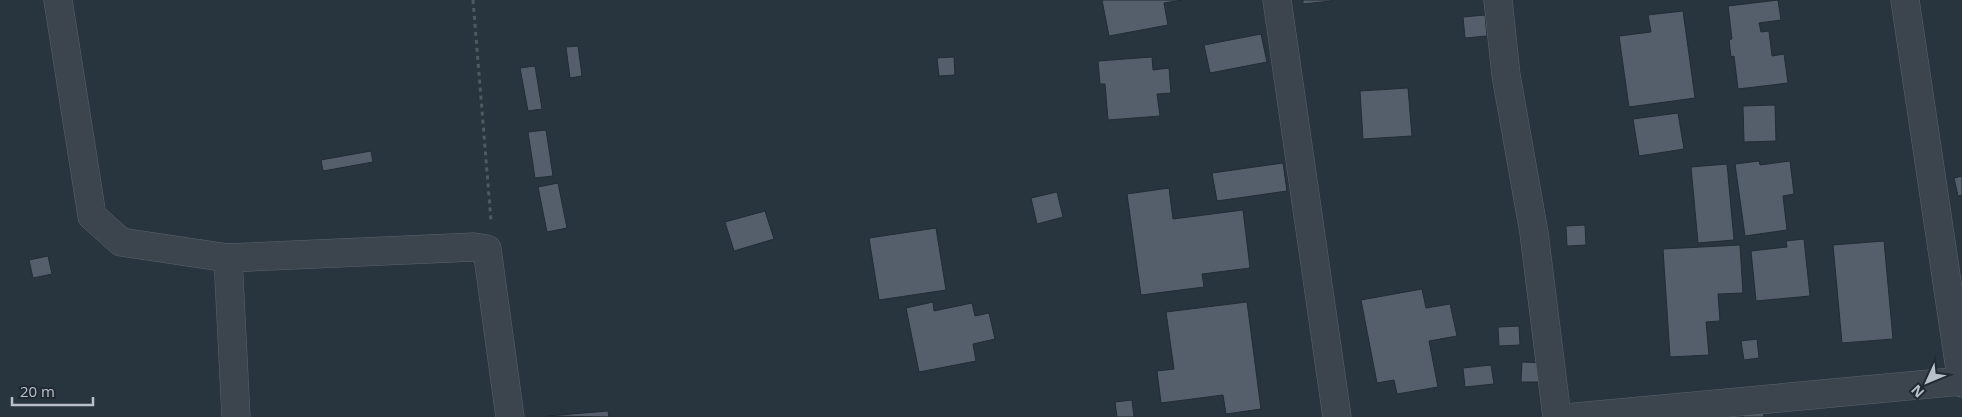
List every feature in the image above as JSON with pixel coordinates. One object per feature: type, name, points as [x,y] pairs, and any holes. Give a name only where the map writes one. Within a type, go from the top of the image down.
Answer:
[{"type":"street","points":[[58,0],[92,216],[121,242],[228,258],[474,247],[487,249],[510,417]]},
{"type":"street","points":[[1277,0],[1337,417]]},
{"type":"street","points":[[1498,0],[1506,75],[1534,233],[1557,417]]},
{"type":"street","points":[[1576,417],[1962,382],[1905,0]]},
{"type":"street","points":[[228,258],[236,417]]},
{"type":"path","points":[[473,0],[492,216],[487,249]]},
{"type":"building","points":[[1102,0],[1183,0],[1164,3],[1168,25],[1109,36]]},
{"type":"building","points":[[1303,0],[1331,0],[1331,1],[1303,4]]},
{"type":"building","points":[[1778,0],[1781,20],[1759,23],[1761,32],[1769,31],[1772,56],[1784,54],[1788,83],[1738,89],[1734,56],[1731,57],[1729,40],[1732,39],[1728,6]]},
{"type":"building","points":[[1683,11],[1695,98],[1629,107],[1619,36],[1651,32],[1648,15]]},
{"type":"building","points":[[1485,15],[1487,36],[1465,38],[1463,17]]},
{"type":"building","points":[[1261,34],[1267,62],[1210,73],[1204,45]]},
{"type":"building","points":[[578,46],[582,76],[570,78],[566,47]]},
{"type":"building","points":[[954,57],[955,75],[939,76],[937,58]]},
{"type":"building","points":[[1152,57],[1153,70],[1169,68],[1171,93],[1157,94],[1160,116],[1108,120],[1105,84],[1100,84],[1098,61]]},
{"type":"building","points":[[535,66],[542,109],[528,111],[520,68]]},
{"type":"building","points":[[1408,88],[1412,136],[1363,139],[1360,91]]},
{"type":"building","points":[[1775,105],[1776,141],[1744,142],[1743,106]]},
{"type":"building","points":[[1678,113],[1684,149],[1639,156],[1633,119]]},
{"type":"building","points":[[546,130],[553,176],[535,178],[528,132]]},
{"type":"building","points":[[371,151],[373,162],[323,171],[321,160]]},
{"type":"building","points":[[1759,161],[1760,165],[1790,161],[1794,194],[1783,196],[1787,230],[1745,236],[1735,164]]},
{"type":"building","points":[[1283,163],[1287,191],[1217,201],[1212,173]]},
{"type":"building","points":[[1727,164],[1734,240],[1698,243],[1691,167]]},
{"type":"building","points":[[1962,176],[1962,195],[1958,196],[1954,178]]},
{"type":"building","points":[[558,183],[567,228],[547,232],[538,187]]},
{"type":"building","points":[[1169,188],[1173,219],[1243,210],[1250,268],[1202,274],[1204,287],[1141,295],[1127,194]]},
{"type":"building","points":[[1057,192],[1063,217],[1037,224],[1031,198]]},
{"type":"building","points":[[765,211],[774,239],[734,251],[725,222]]},
{"type":"building","points":[[1585,225],[1586,245],[1567,246],[1566,226]]},
{"type":"building","points":[[936,228],[946,290],[879,300],[869,238]]},
{"type":"building","points":[[1804,239],[1810,296],[1756,301],[1751,251],[1787,247],[1786,241]]},
{"type":"building","points":[[1884,241],[1893,339],[1842,343],[1833,245]]},
{"type":"building","points":[[1740,245],[1743,293],[1718,294],[1720,321],[1706,322],[1709,355],[1670,357],[1663,249]]},
{"type":"building","points":[[48,256],[52,274],[33,278],[29,260]]},
{"type":"building","points":[[1422,289],[1426,308],[1450,304],[1457,336],[1429,341],[1438,387],[1397,394],[1394,380],[1377,383],[1361,300]]},
{"type":"building","points":[[933,302],[934,311],[972,303],[975,316],[989,313],[995,339],[973,344],[976,361],[919,372],[906,308]]},
{"type":"building","points":[[1247,302],[1261,409],[1226,414],[1223,395],[1161,403],[1157,371],[1174,369],[1166,312]]},
{"type":"building","points":[[1519,326],[1520,345],[1499,346],[1498,327]]},
{"type":"building","points":[[1757,339],[1759,358],[1744,360],[1741,341]]},
{"type":"building","points":[[1522,362],[1544,363],[1543,382],[1521,382]]},
{"type":"building","points":[[1491,365],[1494,384],[1465,387],[1463,368]]},
{"type":"building","points":[[1132,400],[1134,417],[1117,417],[1115,402]]},
{"type":"building","points":[[1762,404],[1764,417],[1743,417],[1742,407]]},
{"type":"building","points":[[608,411],[609,417],[547,416]]}]
